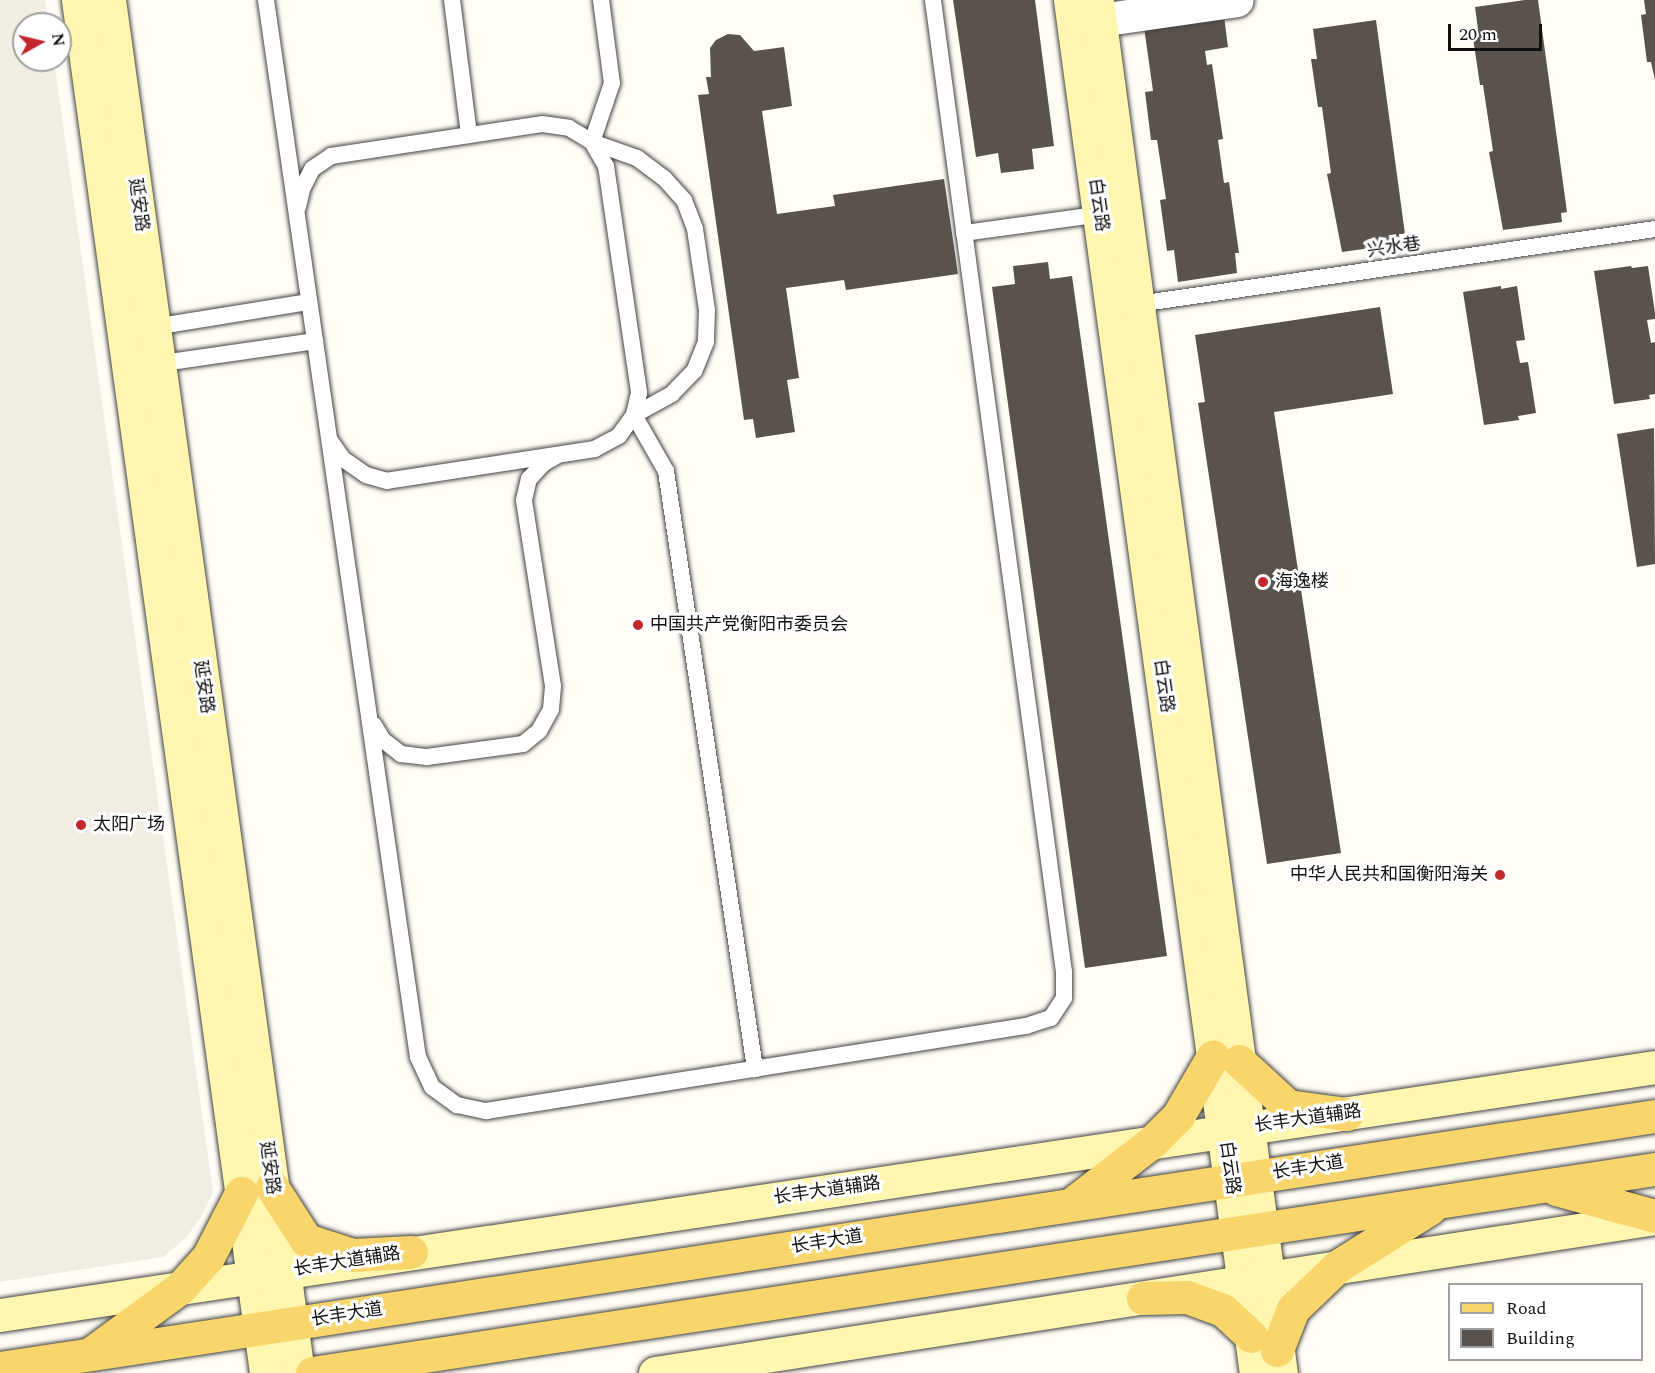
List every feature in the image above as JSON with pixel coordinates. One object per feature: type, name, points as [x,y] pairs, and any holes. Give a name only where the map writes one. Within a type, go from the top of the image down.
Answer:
[{"type":"main road","name":"延安路","points":[[78,0],[126,351],[275,1326],[298,1373]]},
{"type":"main road","name":"延安路","points":[[109,0],[159,365],[256,1190]]},
{"type":"main road","name":"白云路","points":[[1070,0],[1112,213],[1266,1358]]},
{"type":"main road","name":"白云路","points":[[1099,10],[1112,213],[1138,304],[1226,1058]]},
{"type":"main road","points":[[1070,1204],[1152,1143],[1178,1116],[1226,1058],[1288,1106],[1346,1114]]},
{"type":"main road","name":"长丰大道辅路","points":[[0,1316],[411,1252],[1655,1066]]},
{"type":"main road","name":"长丰大道","points":[[0,1368],[1655,1116]]},
{"type":"main road","points":[[312,1373],[1655,1169]]},
{"type":"main road","points":[[1543,1186],[1655,1217]]},
{"type":"main road","points":[[89,1355],[180,1288],[208,1257],[256,1190],[306,1240],[353,1255],[411,1252]]},
{"type":"main road","points":[[1143,1298],[1187,1297],[1222,1310],[1266,1358],[1293,1309],[1338,1266],[1439,1202]]},
{"type":"main road","points":[[655,1373],[1655,1217]]},
{"type":"main road","name":"延安路","points":[[266,1373],[275,1326]]},
{"type":"main road","points":[[438,1373],[470,1349]]},
{"type":"street","points":[[1099,10],[1237,0]]},
{"type":"lane","points":[[266,0],[418,1057],[432,1087],[457,1105],[486,1111],[1026,1026],[1051,1018],[1064,998],[1064,972],[933,0]]},
{"type":"lane","points":[[452,0],[469,135]]},
{"type":"lane","points":[[328,439],[343,459],[366,475],[387,481],[595,449],[619,436],[634,415],[639,393],[606,166],[592,142],[612,83],[601,0]]},
{"type":"lane","points":[[297,215],[302,189],[312,170],[331,156],[542,124],[569,128],[592,142],[637,158],[664,178],[684,200],[695,229],[706,310],[706,342],[694,371],[672,394],[634,415]]},
{"type":"lane","points":[[964,233],[1112,213]]},
{"type":"lane","name":"兴水巷","points":[[1138,304],[1655,229]]},
{"type":"lane","points":[[309,302],[154,327],[126,351],[159,365],[315,341]]},
{"type":"lane","points":[[634,415],[666,471],[755,1069]]},
{"type":"lane","points":[[369,716],[383,741],[401,754],[428,758],[522,744],[539,731],[551,709],[553,686],[524,500],[529,479],[544,463],[560,454]]},
{"type":"shaded area","name":"太阳广场","points":[[0,0],[45,0],[47,12],[12,12],[12,72],[56,72],[213,1192],[201,1217],[186,1238],[163,1257],[0,1282]]},
{"type":"building","points":[[953,0],[1035,0],[1054,146],[1032,149],[1034,169],[1001,173],[998,153],[976,157]]},
{"type":"building","points":[[1538,0],[1567,212],[1561,213],[1562,222],[1503,230],[1489,152],[1493,151],[1483,85],[1480,85],[1473,38],[1479,37],[1475,7]]},
{"type":"building","points":[[1644,0],[1655,0],[1655,80],[1651,62],[1647,62],[1641,15],[1646,14]]},
{"type":"building","points":[[1224,16],[1228,47],[1205,51],[1207,65],[1212,64],[1223,139],[1218,140],[1224,183],[1229,182],[1239,253],[1235,253],[1237,273],[1178,282],[1174,250],[1167,251],[1160,200],[1166,199],[1157,140],[1151,140],[1145,92],[1153,91],[1144,27]]},
{"type":"building","points":[[1376,20],[1405,234],[1399,234],[1400,244],[1342,252],[1327,174],[1331,173],[1322,107],[1318,107],[1311,59],[1317,59],[1313,29]]},
{"type":"building","points":[[728,34],[740,35],[754,51],[784,47],[792,106],[762,111],[777,214],[835,206],[833,195],[944,179],[958,274],[846,290],[844,280],[786,288],[799,378],[787,380],[795,432],[756,438],[753,419],[744,420],[698,95],[709,94],[706,77],[711,77],[710,48],[716,40]]},
{"type":"building","points":[[1048,262],[1050,279],[1072,276],[1167,956],[1085,968],[992,287],[1015,284],[1013,266]]},
{"type":"building","points":[[1631,266],[1632,268],[1648,266],[1655,313],[1655,319],[1647,320],[1651,343],[1655,342],[1655,394],[1649,395],[1650,399],[1614,404],[1594,271]]},
{"type":"building","points":[[1501,286],[1501,289],[1517,286],[1525,340],[1516,341],[1520,363],[1528,362],[1536,413],[1518,416],[1519,420],[1484,425],[1463,292]]},
{"type":"building","name":"海逸楼","points":[[1380,307],[1393,394],[1274,412],[1341,853],[1267,864],[1198,403],[1205,402],[1195,335]]},
{"type":"building","points":[[1654,428],[1655,564],[1637,567],[1617,434]]},
{"type":"place","name":"海逸楼","points":[[1263,582]]},
{"type":"place","name":"中国共产党衡阳市委员会","points":[[638,625]]},
{"type":"place","name":"太阳广场","points":[[81,825]]},
{"type":"place","name":"中华人民共和国衡阳海关","points":[[1500,875]]}]
